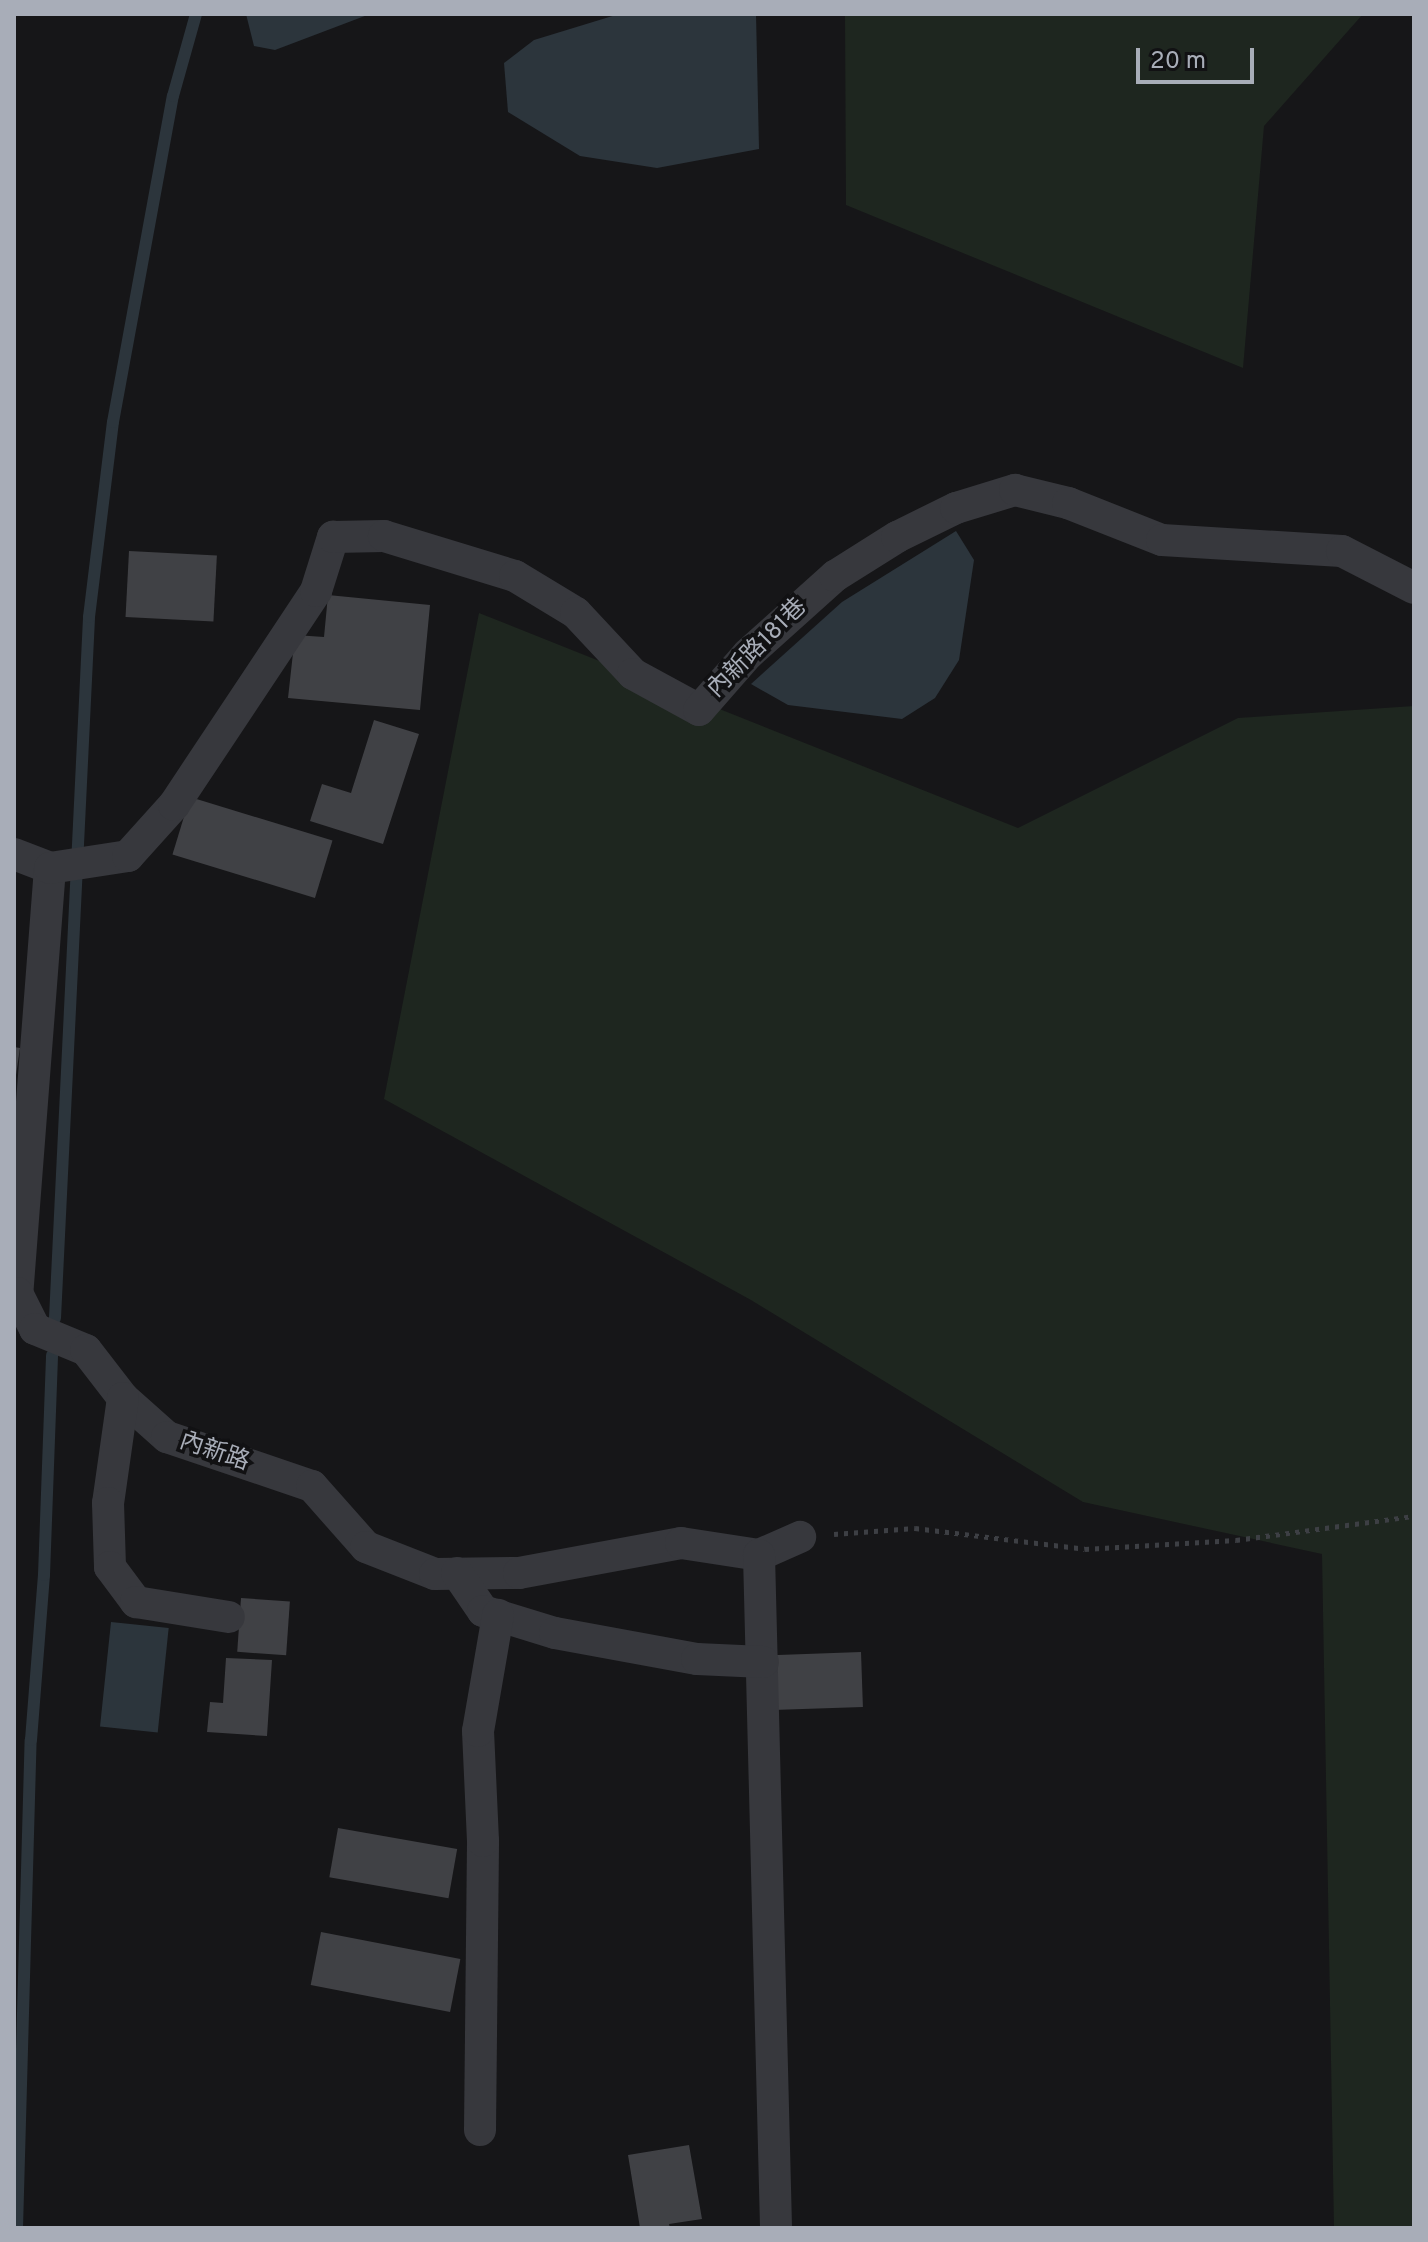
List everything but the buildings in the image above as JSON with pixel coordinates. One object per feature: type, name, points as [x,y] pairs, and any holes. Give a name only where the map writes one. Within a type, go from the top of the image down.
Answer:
[{"type":"street","name":"內新路181巷","points":[[50,868],[128,856],[174,805],[316,591],[333,537],[384,536],[515,576],[576,613],[633,674],[699,710],[748,654],[793,610],[835,576],[897,537],[956,508],[1015,490],[1068,503],[1162,540],[1342,551],[1414,588]]},
{"type":"street","points":[[14,854],[50,868]]},
{"type":"street","name":"內新路","points":[[50,868],[17,1293],[35,1329],[86,1350],[123,1398],[167,1437],[312,1486],[366,1547],[435,1574],[519,1573],[681,1543],[759,1555]]},
{"type":"street","points":[[123,1398],[108,1503],[110,1567],[136,1602],[229,1617]]},
{"type":"street","points":[[776,2228],[759,1555],[800,1537]]},
{"type":"street","points":[[457,1573],[483,1611],[555,1633],[681,1656],[763,1662]]},
{"type":"street","points":[[480,2130],[483,1841],[478,1731],[498,1615]]},
{"type":"path","points":[[800,1537],[915,1528],[1085,1549],[1236,1540],[1414,1516]]},
{"type":"shaded area","points":[[246,14],[370,14],[275,50],[254,46]]},
{"type":"shaded area","points":[[619,14],[756,14],[759,149],[657,168],[580,156],[508,112],[504,63],[534,40]]},
{"type":"shaded area","points":[[845,14],[1363,14],[1264,126],[1243,368],[846,205]]},
{"type":"shaded area","points":[[956,531],[974,560],[959,660],[935,698],[902,719],[788,705],[751,684],[842,602]]},
{"type":"shaded area","points":[[479,613],[1018,828],[1238,718],[1414,706],[1414,2228],[1334,2228],[1322,1554],[1083,1502],[751,1300],[384,1099]]},
{"type":"shaded area","points":[[111,1622],[169,1628],[158,1732],[100,1726]]},
{"type":"waterway","points":[[55,1318],[89,617],[113,422],[173,96],[196,14]]},
{"type":"waterway","points":[[17,2228],[31,1740],[44,1575],[52,1355]]}]
